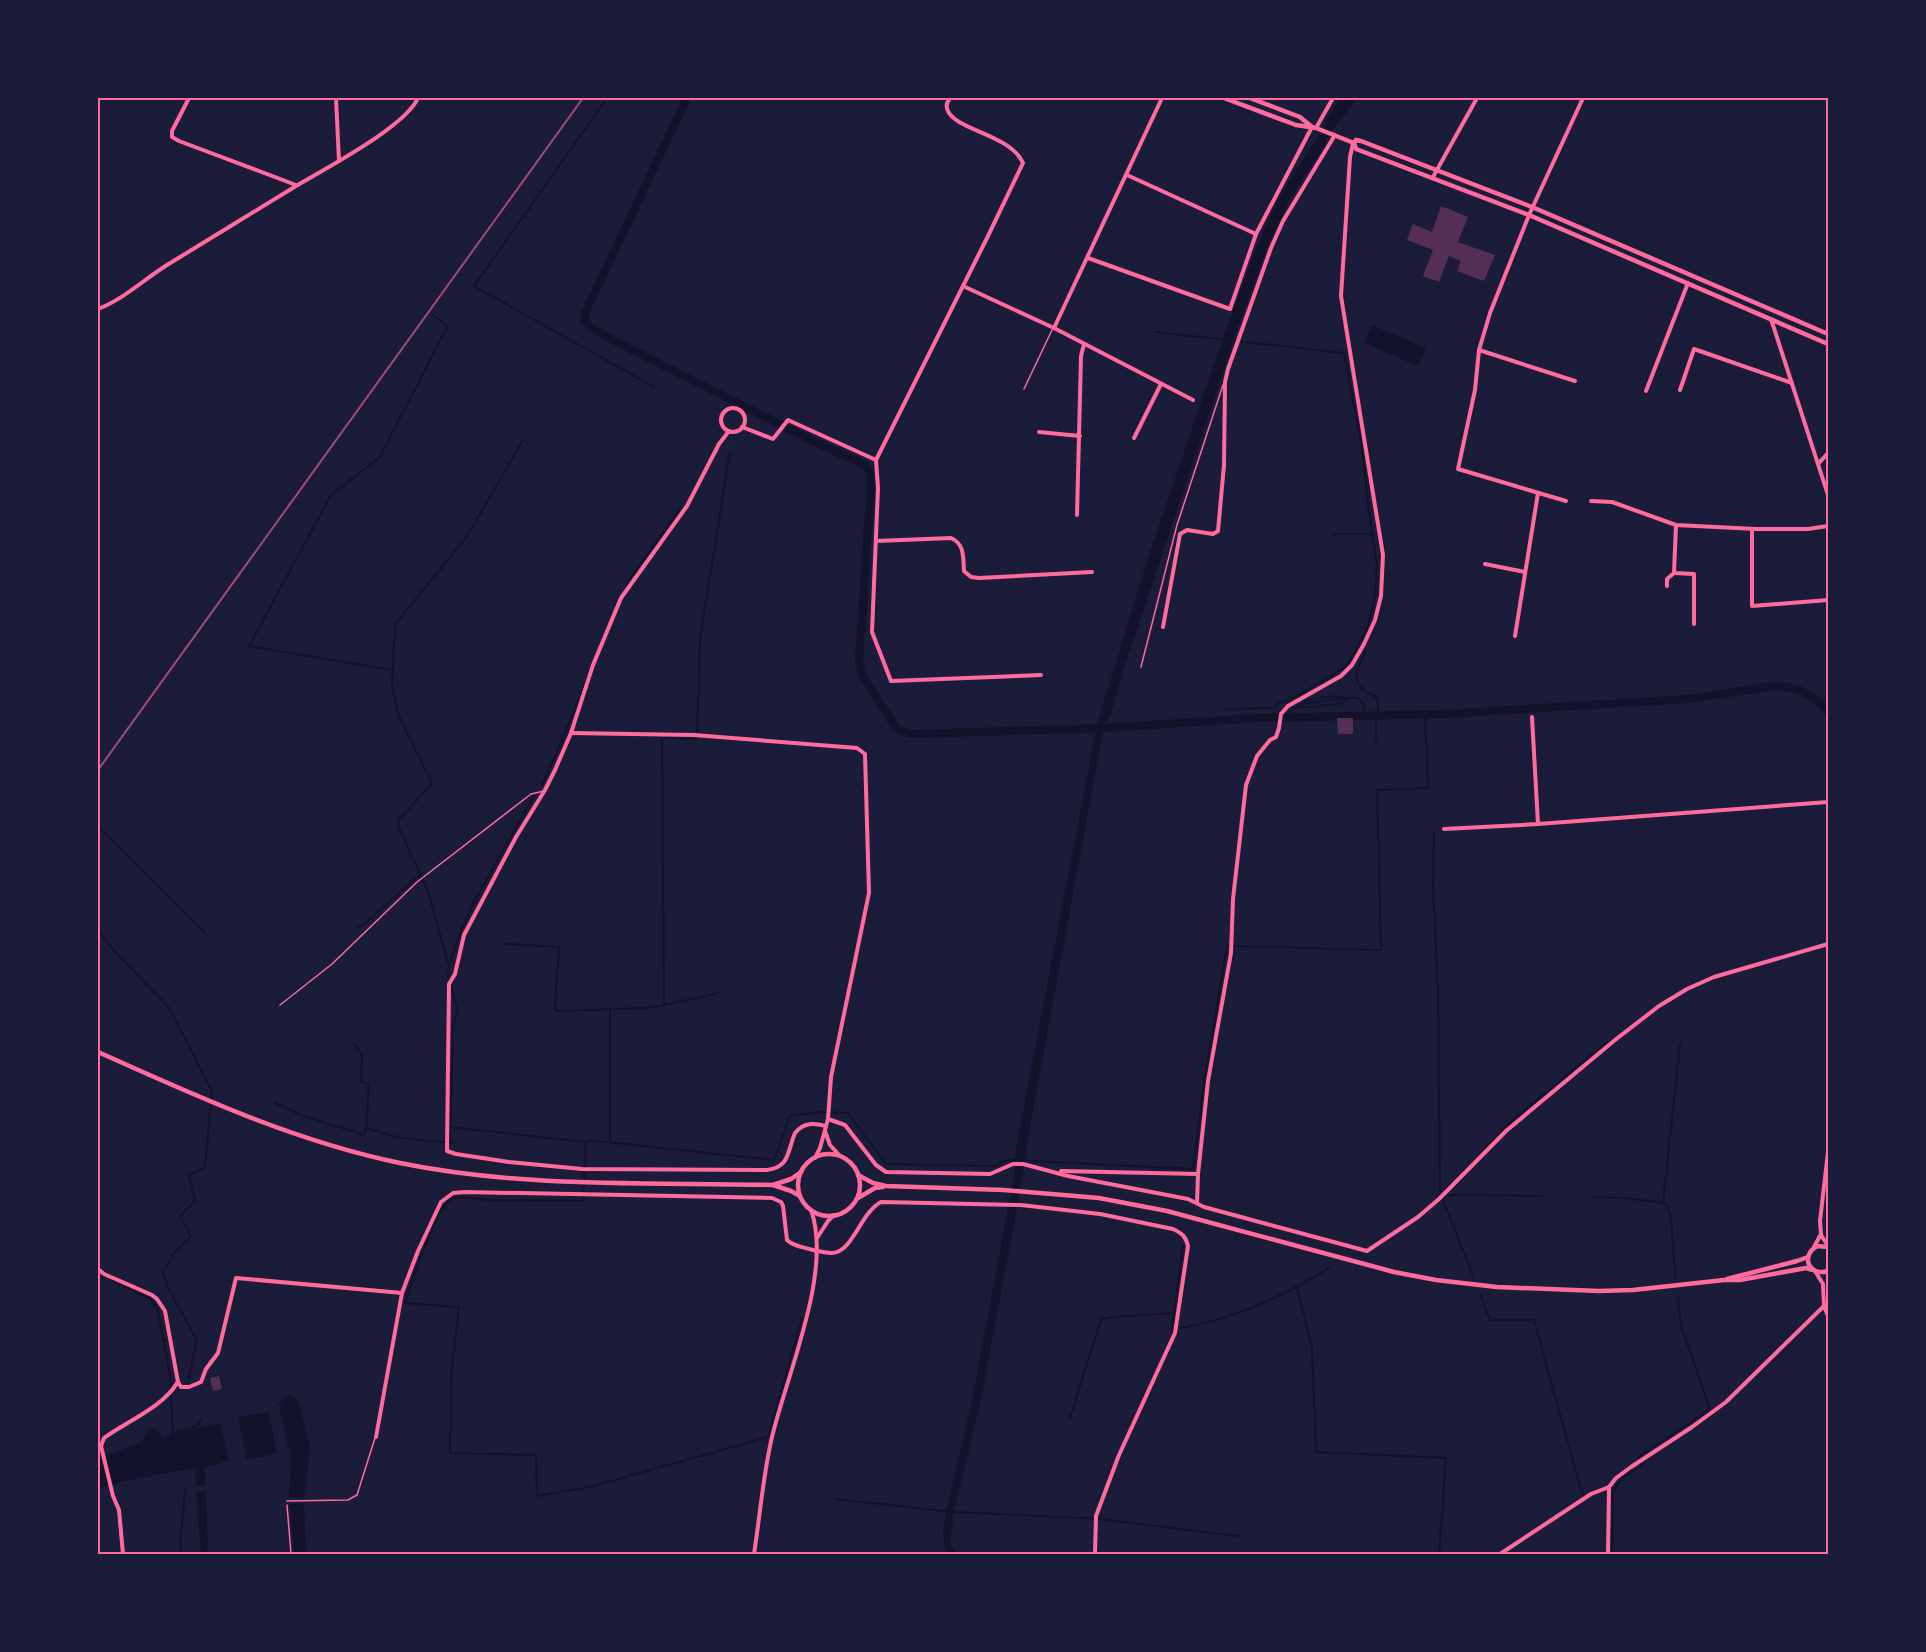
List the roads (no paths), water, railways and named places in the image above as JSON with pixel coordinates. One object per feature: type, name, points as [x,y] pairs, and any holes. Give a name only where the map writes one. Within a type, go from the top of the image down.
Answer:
[{"type":"main road","points":[[1224,98],[1296,125],[1316,128],[1354,143],[1356,149],[1528,215],[1828,344]]},
{"type":"main road","points":[[1250,98],[1300,117],[1316,128]]},
{"type":"main road","points":[[1354,143],[1356,140],[1361,141],[1532,207],[1828,334]]},
{"type":"main road","points":[[98,1052],[215,1104],[284,1131],[401,1163],[531,1180],[772,1185],[801,1197]]},
{"type":"main road","points":[[772,1185],[791,1179],[815,1158],[823,1155],[840,1156],[848,1160],[858,1175],[873,1183],[886,1186],[1004,1190],[1099,1198],[1167,1211],[1394,1272],[1497,1287],[1599,1291],[1740,1280],[1806,1268],[1828,1272]]},
{"type":"main road","points":[[801,1172],[798,1189],[801,1197],[811,1210],[818,1214],[834,1215],[848,1210],[857,1199],[875,1188],[886,1186]]},
{"type":"main road","points":[[857,1199],[858,1175]]},
{"type":"main road","points":[[1814,1270],[1809,1264],[1808,1257],[1813,1248],[1821,1245],[1828,1246]]},
{"type":"main road","points":[[1724,1280],[1739,1274],[1808,1257]]},
{"type":"street","points":[[189,98],[171,131],[172,137],[297,186]]},
{"type":"street","points":[[336,98],[339,162]]},
{"type":"street","points":[[98,309],[117,301],[157,271],[339,162],[384,132],[411,110],[418,98]]},
{"type":"street","points":[[950,98],[946,104],[953,118],[1008,146],[1019,155],[1023,163],[876,460],[878,469],[872,632],[891,681],[1041,675]]},
{"type":"street","points":[[1054,327],[1162,98]]},
{"type":"street","points":[[1088,258],[1230,309],[1256,234],[1333,98]]},
{"type":"street","points":[[1433,177],[1477,98]]},
{"type":"street","points":[[1566,501],[1458,468],[1475,390],[1479,350],[1490,313],[1528,215],[1583,98]]},
{"type":"street","points":[[1163,627],[1180,534],[1187,530],[1214,534],[1218,531],[1224,465],[1225,382],[1271,248],[1283,221],[1334,135]]},
{"type":"street","points":[[1197,1204],[1208,1081],[1232,950],[1236,860],[1246,785],[1257,756],[1270,740],[1276,737],[1281,714],[1288,706],[1341,676],[1352,665],[1375,620],[1381,596],[1383,555],[1341,296],[1350,157],[1354,143]]},
{"type":"street","points":[[1127,175],[1256,234]]},
{"type":"street","points":[[1646,391],[1688,283]]},
{"type":"street","points":[[963,286],[1054,327],[1193,400]]},
{"type":"street","points":[[1771,319],[1828,495]]},
{"type":"street","points":[[1077,515],[1081,356],[1084,344]]},
{"type":"street","points":[[1680,390],[1694,349],[1792,383]]},
{"type":"street","points":[[1479,350],[1575,381]]},
{"type":"street","points":[[1134,438],[1161,384]]},
{"type":"street","points":[[729,408],[738,409],[745,419],[742,427],[736,431],[729,431],[723,426],[721,418],[725,411],[729,408]]},
{"type":"street","points":[[742,427],[773,439],[788,420],[876,460]]},
{"type":"street","points":[[729,431],[719,444],[687,507],[621,598],[593,664],[571,733],[545,790],[516,837],[464,935],[451,981],[447,1151],[509,1162],[582,1169],[767,1170],[778,1169],[783,1165],[799,1128],[813,1123],[826,1128]]},
{"type":"street","points":[[1039,432],[1080,436]]},
{"type":"street","points":[[1819,463],[1828,453]]},
{"type":"street","points":[[1515,636],[1538,493]]},
{"type":"street","points":[[1591,501],[1612,502],[1676,525],[1808,530],[1828,526]]},
{"type":"street","points":[[1674,573],[1676,525]]},
{"type":"street","points":[[1752,529],[1752,606],[1828,600]]},
{"type":"street","points":[[876,541],[951,538],[957,541],[962,548],[964,571],[971,577],[1092,572]]},
{"type":"street","points":[[1485,564],[1525,572]]},
{"type":"street","points":[[1667,586],[1667,579],[1674,573],[1694,574],[1694,624]]},
{"type":"street","points":[[1532,717],[1539,824]]},
{"type":"street","points":[[571,733],[697,735],[857,748],[865,754],[869,893],[831,1077],[826,1128],[815,1158]]},
{"type":"street","points":[[1444,829],[1828,802]]},
{"type":"street","points":[[828,1117],[845,1125],[876,1165],[886,1172],[990,1174],[1013,1164],[1023,1164],[1188,1199],[1197,1204],[1367,1251],[1418,1217],[1439,1199],[1506,1131],[1659,1006],[1714,977],[1828,944]]},
{"type":"street","points":[[826,1128],[830,1145],[840,1156]]},
{"type":"street","points":[[1828,1152],[1820,1221],[1821,1234],[1828,1246]]},
{"type":"street","points":[[1052,1171],[1198,1174]]},
{"type":"street","points":[[376,1437],[402,1293],[436,1210],[448,1195],[465,1192],[772,1198],[777,1199],[783,1206],[787,1240],[794,1245],[837,1252],[846,1245],[873,1206],[881,1202],[1021,1205],[1100,1214],[1173,1229],[1182,1233],[1188,1246],[1176,1332],[1119,1455],[1096,1516],[1095,1554]]},
{"type":"street","points":[[754,1554],[770,1445],[807,1314],[817,1250],[816,1223],[811,1210]]},
{"type":"street","points":[[816,1241],[834,1215]]},
{"type":"street","points":[[1813,1248],[1821,1234]]},
{"type":"street","points":[[98,1269],[157,1299],[165,1311],[178,1382],[182,1387],[201,1382],[206,1369],[216,1357],[236,1278],[402,1293]]},
{"type":"street","points":[[1814,1270],[1823,1284]]},
{"type":"street","points":[[1828,1272],[1823,1284],[1824,1306],[1828,1316]]},
{"type":"street","points":[[1500,1554],[1591,1494],[1609,1487],[1616,1478],[1726,1402],[1824,1306]]},
{"type":"street","points":[[123,1554],[119,1510],[113,1496],[101,1446],[104,1438],[153,1406],[178,1382]]},
{"type":"street","points":[[1608,1554],[1609,1487]]},
{"type":"lane","points":[[1024,389],[1054,327]]},
{"type":"lane","points":[[1142,667],[1177,525],[1225,382]]},
{"type":"lane","points":[[280,1005],[332,964],[420,879],[531,794],[545,790]]},
{"type":"lane","points":[[287,1501],[348,1500],[357,1495],[376,1437]]},
{"type":"waterway","points":[[607,98],[474,286],[654,387]]},
{"type":"waterway","points":[[687,98],[585,313],[584,322],[603,335],[865,465],[870,473],[871,495],[859,659],[862,675],[898,730],[911,734],[1104,728],[1256,718],[1444,714],[1689,699],[1774,686],[1804,692],[1828,711]]},
{"type":"waterway","points":[[1315,149],[1336,117]]},
{"type":"waterway","points":[[392,670],[249,646],[331,495],[379,458],[448,326],[433,315]]},
{"type":"waterway","points":[[1155,332],[1344,353],[1362,447],[1377,566],[1375,598],[1367,628],[1352,657],[1344,668],[1297,696],[1279,703],[1274,708],[1223,709]]},
{"type":"waterway","points":[[449,967],[428,891],[399,828],[398,820],[432,784],[398,714],[392,685],[395,624],[466,538],[523,440]]},
{"type":"waterway","points":[[506,944],[559,947],[555,1006],[557,1011],[646,1008],[664,1005],[662,738],[697,739],[700,639],[730,451]]},
{"type":"waterway","points":[[624,591],[681,507]]},
{"type":"waterway","points":[[1334,534],[1373,534]]},
{"type":"waterway","points":[[542,784],[609,623]]},
{"type":"waterway","points":[[1360,648],[1365,650],[1365,653],[1358,669],[1358,683],[1366,692],[1375,696],[1378,715]]},
{"type":"waterway","points":[[1304,703],[1326,697],[1347,699]]},
{"type":"waterway","points":[[1284,718],[1286,714],[1302,704],[1350,698],[1358,698],[1363,703],[1365,715]]},
{"type":"waterway","points":[[1298,707],[1343,703],[1347,699]]},
{"type":"waterway","points":[[1376,715],[1376,740]]},
{"type":"waterway","points":[[802,1318],[768,1437],[590,1487],[537,1496],[536,1455],[450,1453],[451,1377],[459,1307],[405,1303],[437,1217],[448,1201],[463,1197],[488,1200],[583,1201],[586,1142],[588,1140],[774,1160],[790,1116],[819,1112],[848,1113],[886,1164],[996,1166],[1003,1161],[1011,1160],[1193,1169],[1205,1076],[1227,946],[1381,950],[1377,790],[1428,788],[1425,715]]},
{"type":"waterway","points":[[275,1103],[301,1115],[364,1135],[366,1128],[400,1138],[452,1143],[450,1136],[453,1035],[458,1011],[448,976],[449,967],[461,930],[476,898],[534,796]]},
{"type":"waterway","points":[[98,826],[205,933]]},
{"type":"waterway","points":[[1434,831],[1433,887],[1438,989],[1440,1196]]},
{"type":"waterway","points":[[358,926],[362,926],[421,874]]},
{"type":"waterway","points":[[98,929],[109,945],[169,1008],[212,1091],[205,1167],[189,1175],[195,1201],[180,1216],[191,1236],[174,1253],[163,1273],[169,1290],[197,1340],[188,1381]]},
{"type":"waterway","points":[[664,1005],[718,992]]},
{"type":"waterway","points":[[610,1009],[610,1142]]},
{"type":"waterway","points":[[1440,1195],[1513,1120],[1607,1042]]},
{"type":"waterway","points":[[354,1044],[362,1055],[361,1082],[369,1083],[366,1128]]},
{"type":"waterway","points":[[1663,1203],[1680,1044]]},
{"type":"waterway","points":[[450,1127],[586,1142]]},
{"type":"waterway","points":[[1010,1219],[1023,1149]]},
{"type":"waterway","points":[[1448,1195],[1542,1196]]},
{"type":"waterway","points":[[1594,1197],[1625,1198],[1663,1203],[1667,1206],[1671,1216],[1675,1278]]},
{"type":"waterway","points":[[1443,1200],[1473,1276]]},
{"type":"waterway","points":[[1183,1246],[1172,1329],[1214,1321],[1254,1307],[1293,1289],[1329,1268]]},
{"type":"waterway","points":[[98,1273],[150,1299],[158,1310],[170,1376],[173,1436]]},
{"type":"waterway","points":[[1297,1287],[1312,1348],[1316,1452],[1446,1458],[1439,1554]]},
{"type":"waterway","points":[[1480,1294],[1490,1320],[1534,1320],[1584,1496]]},
{"type":"waterway","points":[[1612,1554],[1613,1491],[1621,1479],[1642,1466],[1638,1457],[1710,1409],[1681,1326],[1678,1298]]},
{"type":"waterway","points":[[1070,1418],[1101,1319],[1174,1313]]},
{"type":"waterway","points":[[172,1433],[198,1426],[201,1419]]},
{"type":"waterway","points":[[182,1554],[180,1546],[185,1489]]},
{"type":"waterway","points":[[836,1499],[954,1512],[1100,1519],[1239,1536]]},
{"type":"railway","points":[[98,770],[583,98]]}]
